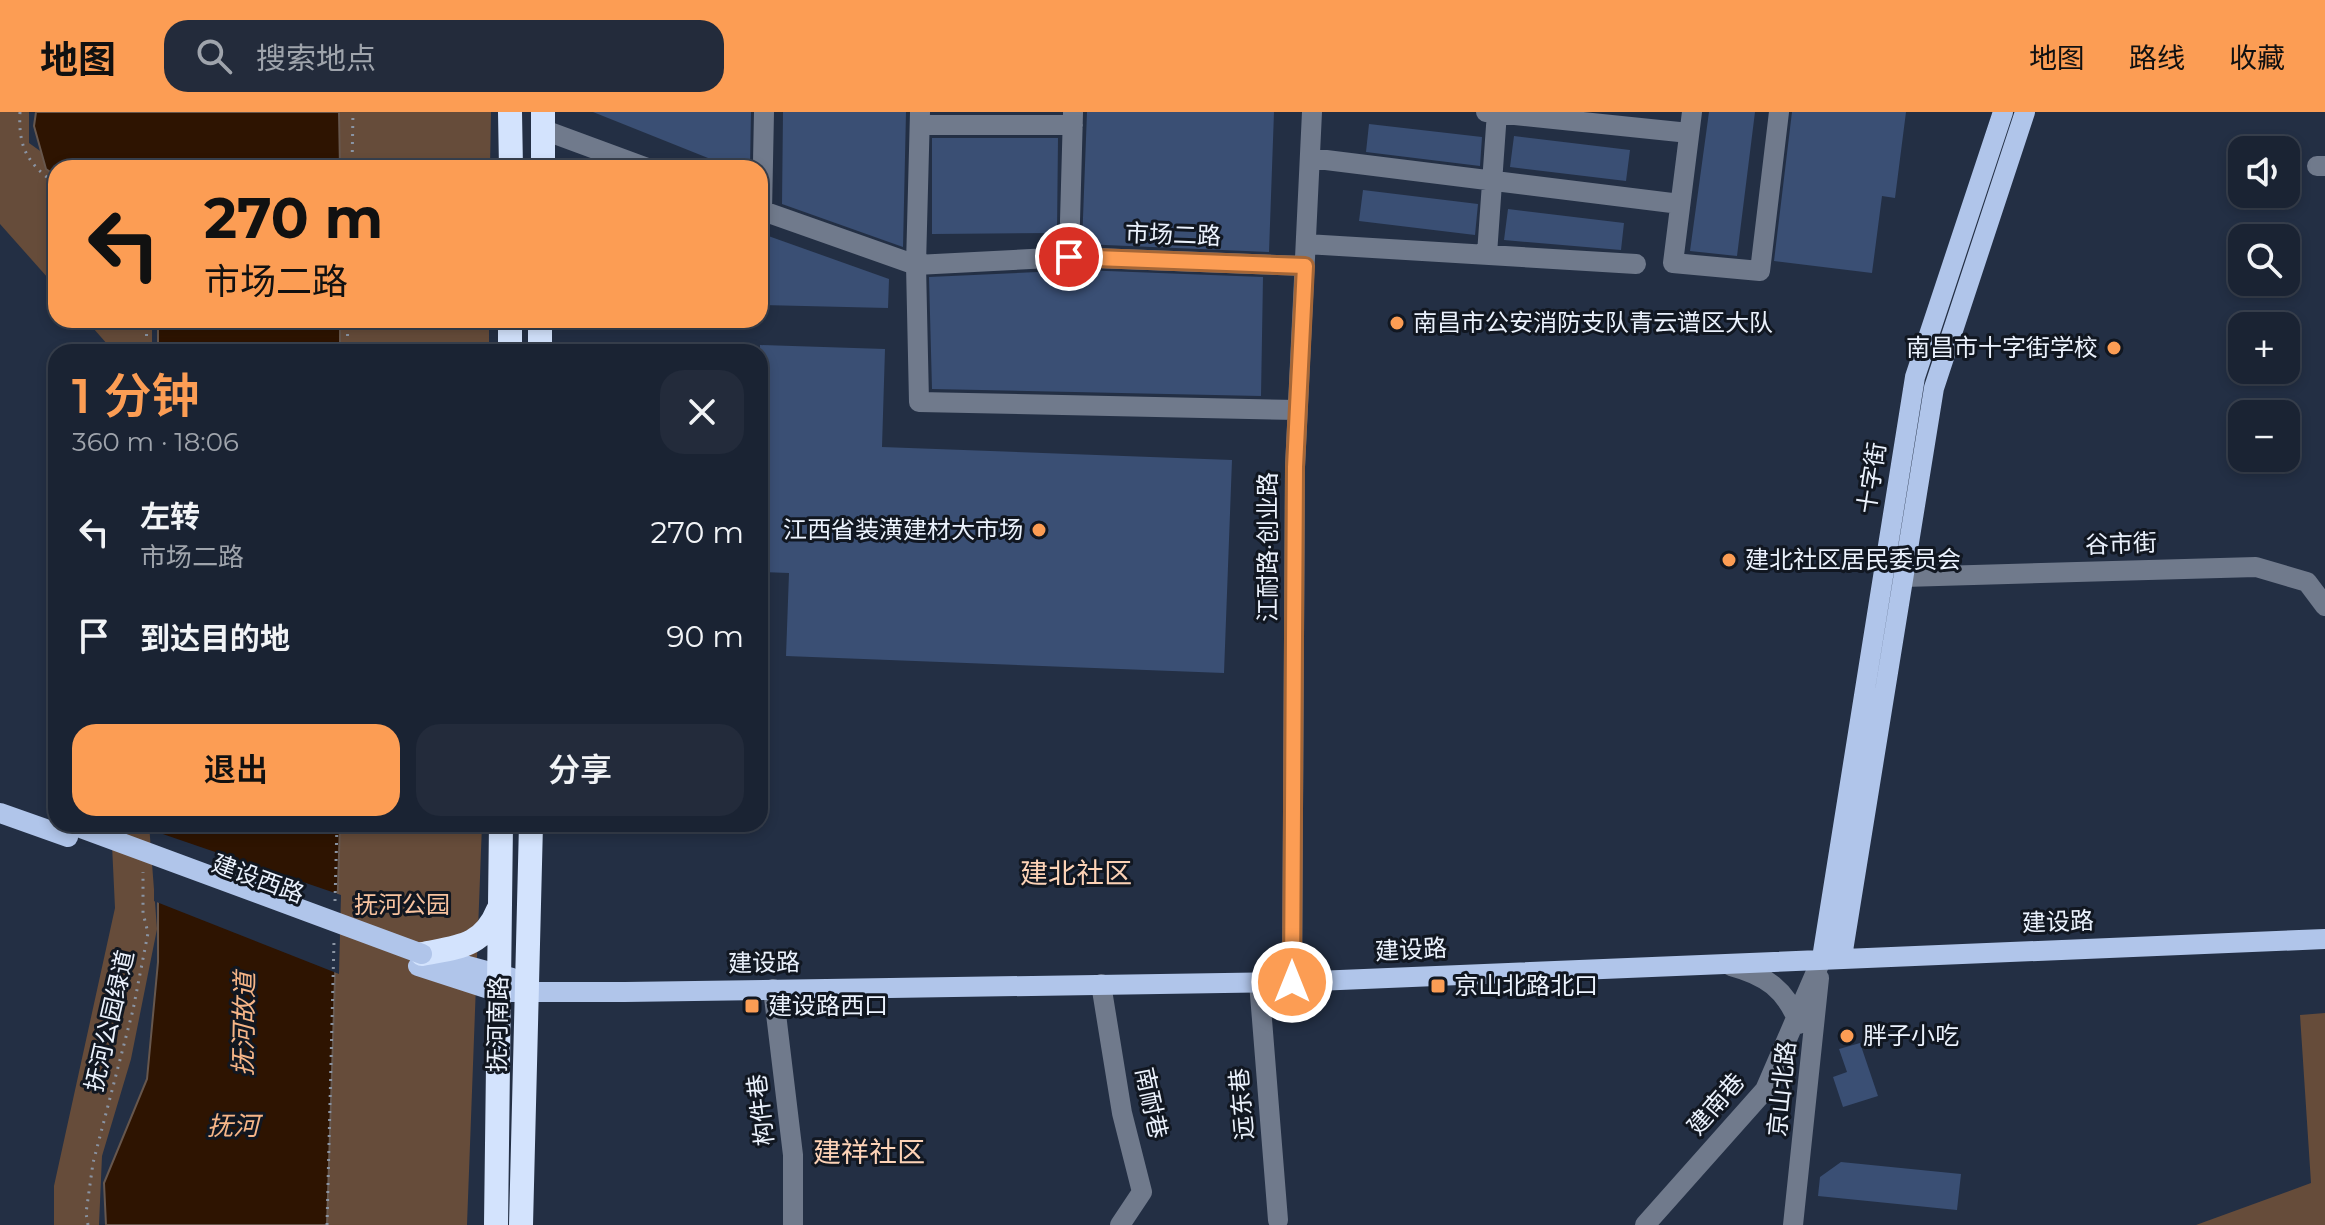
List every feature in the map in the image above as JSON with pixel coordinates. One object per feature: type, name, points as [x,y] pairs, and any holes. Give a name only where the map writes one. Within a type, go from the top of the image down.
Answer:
[{"type":"highway","points":[[510,112],[511,160]]},
{"type":"highway","points":[[543,121],[543,160]]},
{"type":"highway","name":"抚河南路","points":[[496,1225],[501,832]]},
{"type":"highway","name":"抚河南路","points":[[521,1225],[531,832]]},
{"type":"highway","points":[[420,960],[469,944],[490,930],[500,904]]},
{"type":"main road","name":"十字街","points":[[1832,957],[1915,377],[2003,112]]},
{"type":"main road","name":"十字街","points":[[1832,957],[1904,577],[1934,388],[2025,112]]},
{"type":"main road","points":[[0,799],[48,816]]},
{"type":"main road","name":"建设西路","points":[[0,813],[48,824]]},
{"type":"main road","name":"建设西路","points":[[78,832],[420,960],[498,984],[527,986]]},
{"type":"main road","name":"建设路","points":[[527,986],[773,989],[1292,982],[1832,957],[2325,939]]},
{"type":"street","points":[[763,160],[764,112]]},
{"type":"street","name":"江耐路·创业路","points":[[1292,982],[1297,410],[1312,112]]},
{"type":"street","points":[[1486,112],[1689,133]]},
{"type":"street","points":[[1487,254],[1496,112]]},
{"type":"street","points":[[1692,112],[1673,263],[1760,271],[1779,112]]},
{"type":"street","points":[[1069,257],[1073,119],[920,118],[916,265],[919,402],[1297,410]]},
{"type":"street","points":[[543,121],[629,160]]},
{"type":"street","points":[[1310,158],[1680,204]]},
{"type":"street","name":"市场二路","points":[[768,212],[916,265],[1069,257],[1305,266]]},
{"type":"street","points":[[1306,244],[1636,264]]},
{"type":"street","name":"谷市街","points":[[1904,577],[2256,567],[2307,582],[2325,606]]},
{"type":"street","name":"建南巷","points":[[1645,1225],[1765,1090],[1796,1017],[1832,957]]},
{"type":"street","name":"京山北路","points":[[1793,1225],[1811,1057],[1832,957]]},
{"type":"street","points":[[1715,962],[1761,973],[1780,988],[1796,1017],[1811,1057]]},
{"type":"street","name":"远东巷","points":[[1259,982],[1278,1220]]},
{"type":"street","name":"南耐巷","points":[[1101,984],[1122,1113],[1142,1192],[1120,1225]]},
{"type":"street","name":"构件巷","points":[[773,989],[793,1155],[793,1225]]},
{"type":"path","points":[[20,112],[23,141],[33,167],[48,178]]},
{"type":"path","points":[[352,160],[353,112]]},
{"type":"path","points":[[335,901],[337,832]]},
{"type":"path","name":"抚河公园绿道","points":[[88,1225],[86,1213],[93,1163],[133,1010],[148,933],[143,913],[143,868]]},
{"type":"path","points":[[327,1225],[334,932]]},
{"type":"green space","points":[[0,112],[29,112],[29,143],[53,160],[48,160],[48,278],[0,224]]},
{"type":"green space","points":[[337,112],[491,112],[490,160],[336,160]]},
{"type":"green space","points":[[93,328],[152,328],[152,344],[107,344]]},
{"type":"green space","points":[[334,328],[489,328],[489,344],[334,344]]},
{"type":"green space","points":[[111,832],[150,832],[157,929],[131,1059],[102,1156],[99,1225],[54,1225],[54,1186],[115,908]]},
{"type":"green space","name":"抚河公园","points":[[327,832],[482,832],[467,1225],[321,1225]]},
{"type":"green space","points":[[2325,1013],[2325,1225],[2196,1225],[2311,1183],[2300,1015]]},
{"type":"water","points":[[36,112],[339,112],[340,160],[48,160],[48,170],[34,126]]},
{"type":"water","points":[[158,328],[340,328],[340,344],[158,344]]},
{"type":"water","name":"抚河","points":[[158,832],[340,832],[327,1225],[106,1225],[104,1183],[147,1079],[158,962]]},
{"type":"pier","points":[[154,832],[341,895],[339,974],[154,901]]},
{"type":"building","points":[[593,112],[751,112],[750,160],[713,160]]},
{"type":"building","points":[[783,112],[906,112],[903,247],[782,204]]},
{"type":"building","points":[[1087,112],[1274,112],[1269,252],[1082,244]]},
{"type":"building","points":[[1709,112],[1755,112],[1737,256],[1690,251]]},
{"type":"building","points":[[1792,112],[1906,112],[1895,198],[1882,196],[1872,273],[1774,261]]},
{"type":"building","points":[[1369,124],[1482,137],[1480,166],[1366,152]]},
{"type":"building","points":[[1514,136],[1630,150],[1626,181],[1510,167]]},
{"type":"building","points":[[932,138],[1058,138],[1057,233],[932,234]]},
{"type":"building","points":[[1363,190],[1478,204],[1475,235],[1359,221]]},
{"type":"building","points":[[1508,209],[1624,223],[1621,250],[1504,240]]},
{"type":"building","points":[[768,236],[889,279],[888,308],[768,305]]},
{"type":"building","points":[[1081,270],[1263,277],[1261,396],[932,389],[929,277]]},
{"type":"building","points":[[768,345],[885,349],[882,447],[1232,460],[1224,673],[786,656],[789,573],[768,572]]},
{"type":"building","points":[[1860,1043],[1878,1096],[1843,1107],[1833,1077],[1847,1072],[1839,1049]]},
{"type":"building","points":[[1841,1162],[1961,1174],[1957,1210],[1818,1196],[1820,1177]]},
{"type":"place","name":"南昌市公安消防支队青云谱区大队","points":[[1397,323]]},
{"type":"place","name":"南昌市十字街学校","points":[[2114,348]]},
{"type":"place","name":"江西省装潢建材大市场","points":[[1039,530]]},
{"type":"place","name":"建北社区居民委员会","points":[[1729,560]]},
{"type":"place","name":"京山北路北口","points":[[1438,986]]},
{"type":"place","name":"建设路西口","points":[[752,1006]]},
{"type":"place","name":"胖子小吃","points":[[1847,1036]]},
{"type":"district","name":"建北社区","points":[[1076,873]]},
{"type":"district","name":"建祥社区","points":[[869,1152]]},
{"type":"route","points":[[1069,257],[1305,266],[1295,467],[1292,982]]},
{"type":"water label","name":"抚河故道","points":[[244,1024]]}]
